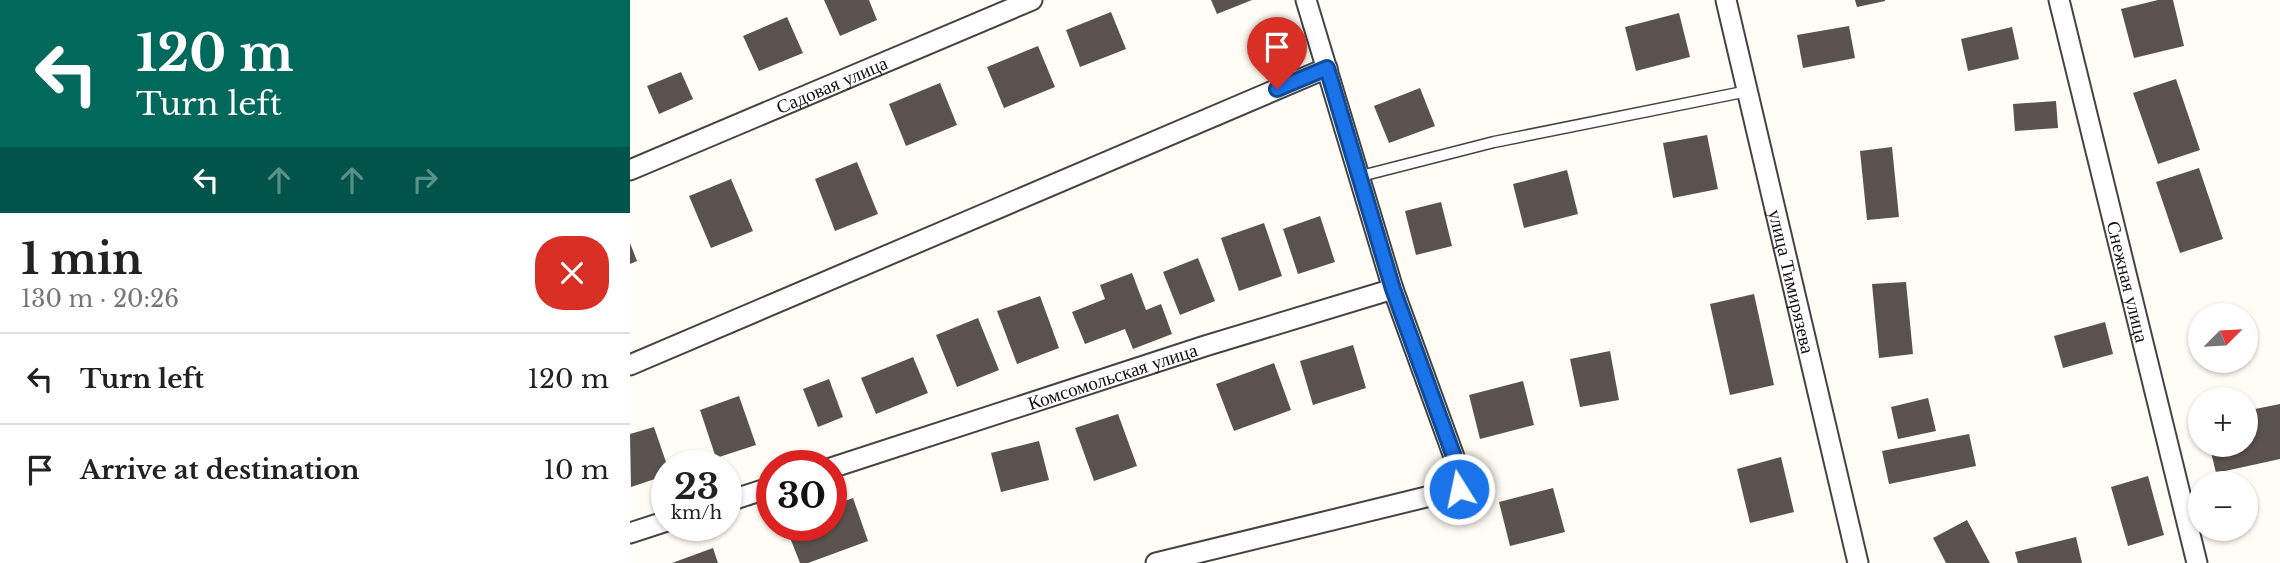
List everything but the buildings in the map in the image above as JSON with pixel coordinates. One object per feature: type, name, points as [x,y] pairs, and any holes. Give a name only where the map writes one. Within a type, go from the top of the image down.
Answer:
[{"type":"street","name":"Садовая улица","points":[[630,170],[1032,0]]},
{"type":"street","points":[[1156,563],[1459,489],[1461,476],[1393,289],[1306,0]]},
{"type":"street","name":"улица Тимирязева","points":[[1726,0],[1858,563]]},
{"type":"street","name":"Снежная улица","points":[[2059,0],[2197,563]]},
{"type":"street","points":[[630,365],[1327,68]]},
{"type":"street","name":"Комсомольская улица","points":[[847,463],[1205,346],[1393,289]]},
{"type":"street","points":[[630,533],[651,526]]},
{"type":"lane","points":[[1361,176],[1494,142],[1749,91]]},
{"type":"route","points":[[1277,89],[1327,68],[1393,289],[1461,476],[1459,489]]}]
